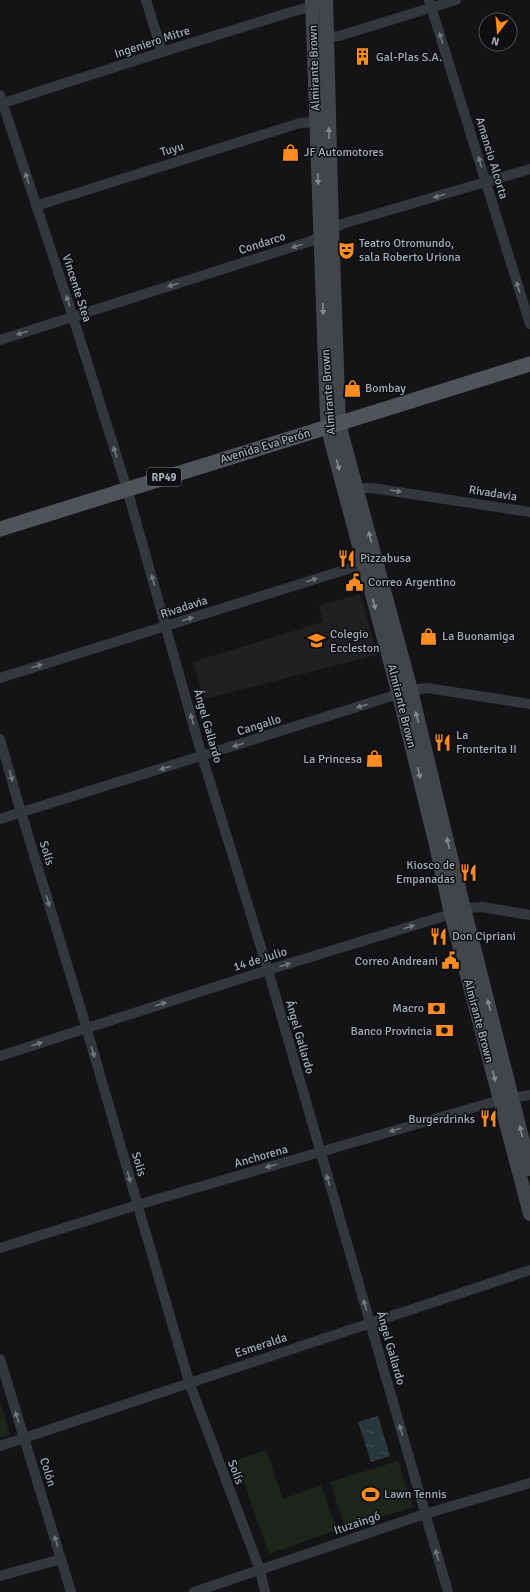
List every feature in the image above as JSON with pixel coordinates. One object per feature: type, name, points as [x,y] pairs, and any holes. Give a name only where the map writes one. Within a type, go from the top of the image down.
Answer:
[{"type":"main road","name":"Almirante Brown","points":[[326,0],[326,233],[334,425],[331,441],[370,562],[405,692],[458,911],[506,1099],[530,1214]]},
{"type":"main road","name":"Almirante Brown","points":[[312,4],[316,122],[326,233]]},
{"type":"main road","name":"Avenida Eva Perón","points":[[0,529],[530,364]]},
{"type":"main road","name":"Almirante Brown","points":[[334,425],[357,488],[370,562]]},
{"type":"main road","name":"Almirante Brown","points":[[506,1099],[530,1166]]},
{"type":"street","points":[[146,0],[162,52]]},
{"type":"street","points":[[326,37],[339,36],[430,4],[456,0]]},
{"type":"street","name":"Ingeniero Mitre","points":[[1,101],[300,9],[312,4]]},
{"type":"street","name":"Amancio Alcorta","points":[[430,4],[530,324]]},
{"type":"street","name":"Vincente Stea","points":[[1,101],[73,317],[127,489]]},
{"type":"street","name":"Tuyu","points":[[36,206],[300,123],[316,122]]},
{"type":"street","name":"Condarco","points":[[0,340],[296,246],[326,233],[342,224],[530,169]]},
{"type":"street","name":"Rivadavia","points":[[357,488],[372,488],[530,512]]},
{"type":"street","name":"Ángel Gallardo","points":[[127,489],[202,756],[268,970],[448,1592]]},
{"type":"street","name":"Rivadavia","points":[[0,678],[370,562]]},
{"type":"street","name":"Cangallo","points":[[0,819],[405,692],[427,688],[530,704]]},
{"type":"street","name":"Solís","points":[[0,739],[189,1382],[260,1570],[265,1592]]},
{"type":"street","name":"14 de Julio","points":[[0,1056],[458,911],[482,907],[530,915]]},
{"type":"street","name":"Anchorena","points":[[0,1248],[137,1205],[320,1152],[506,1099],[530,1095]]},
{"type":"street","name":"Esmeralda","points":[[0,1446],[530,1270]]},
{"type":"street","name":"Colón","points":[[0,1359],[71,1592]]},
{"type":"street","name":"Ituzaingó","points":[[194,1592],[425,1514],[530,1483]]},
{"type":"street","points":[[0,1576],[61,1559]]},
{"type":"shaded area","name":"Colegio Eccleston","points":[[360,594],[377,655],[204,699],[193,662],[323,622],[319,606]]},
{"type":"shaded area","points":[[0,1401],[10,1435],[0,1438]]},
{"type":"shaded area","points":[[266,1450],[283,1499],[321,1485],[337,1530],[269,1554],[236,1460]]},
{"type":"shaded area","name":"Lawn Tennis","points":[[398,1461],[413,1507],[345,1528],[330,1482]]},
{"type":"water","points":[[378,1416],[390,1456],[371,1462],[358,1422]]},
{"type":"place","name":"Gal-Plas S.A.","points":[[363,57]]},
{"type":"place","name":"JF Automotores","points":[[291,152]]},
{"type":"place","name":"Teatro Otromundo, sala Roberto Uriona","points":[[346,250]]},
{"type":"place","name":"Bombay","points":[[352,388]]},
{"type":"place","name":"Pizzabusa","points":[[347,558]]},
{"type":"place","name":"Correo Argentino","points":[[355,582]]},
{"type":"place","name":"La Buonamiga","points":[[429,636]]},
{"type":"place","name":"Colegio Eccleston","points":[[317,641]]},
{"type":"place","name":"La Fronterita II","points":[[443,742]]},
{"type":"place","name":"La Princesa","points":[[375,759]]},
{"type":"place","name":"Kiosco de Empanadas","points":[[468,872]]},
{"type":"place","name":"Don Cipriani","points":[[439,936]]},
{"type":"place","name":"Correo Andreani","points":[[451,961]]},
{"type":"place","name":"Macro","points":[[437,1008]]},
{"type":"place","name":"Banco Provincia","points":[[445,1031]]},
{"type":"place","name":"Burgerdrinks","points":[[488,1119]]},
{"type":"place","name":"Lawn Tennis","points":[[371,1494]]}]
